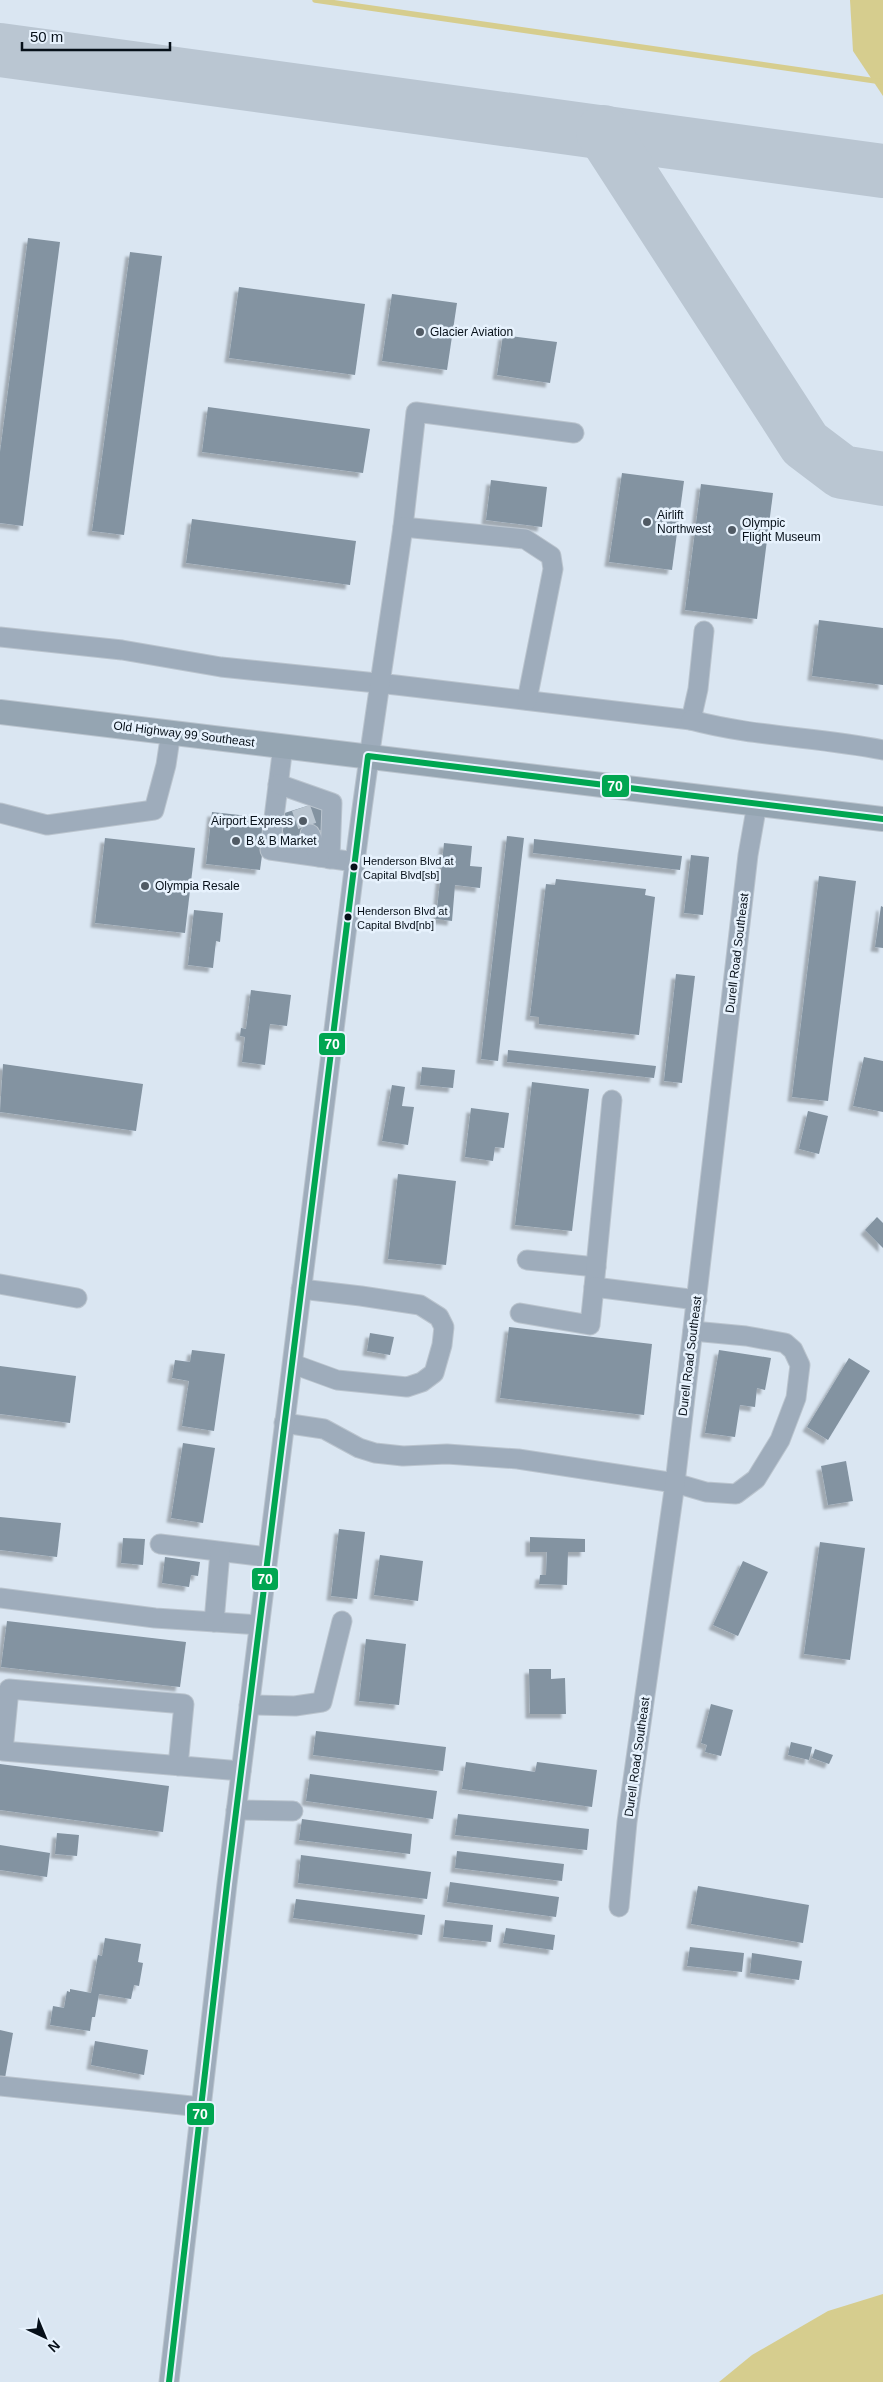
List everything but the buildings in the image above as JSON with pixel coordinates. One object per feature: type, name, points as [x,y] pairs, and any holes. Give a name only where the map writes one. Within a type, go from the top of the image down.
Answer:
[{"type":"main road","name":"Old Highway 99 Southeast","points":[[0,712],[883,819]]},
{"type":"street","points":[[169,2382],[240,1771],[293,1364],[368,756],[403,527],[416,412],[574,433]]},
{"type":"street","points":[[403,527],[525,539],[552,556],[553,569],[527,700]]},
{"type":"street","points":[[691,720],[698,689],[704,631]]},
{"type":"street","points":[[0,637],[122,650],[221,667],[380,683],[691,720],[718,728],[857,744],[883,750]]},
{"type":"street","points":[[0,813],[47,824],[154,810],[166,765],[171,732]]},
{"type":"street","points":[[282,746],[286,786],[270,850],[355,862]]},
{"type":"street","points":[[286,786],[300,808]]},
{"type":"street","points":[[286,786],[332,803],[325,858]]},
{"type":"street","name":"Durell Road Southeast","points":[[619,1907],[627,1822],[675,1483],[748,855],[757,804]]},
{"type":"street","points":[[310,834],[325,858]]},
{"type":"street","points":[[520,1313],[590,1325],[612,1100]]},
{"type":"street","points":[[526,1260],[596,1267]]},
{"type":"street","points":[[0,1284],[77,1298]]},
{"type":"street","points":[[594,1287],[697,1300]]},
{"type":"street","points":[[293,1364],[337,1380],[407,1387],[422,1382],[434,1373],[442,1344],[444,1328],[439,1316],[420,1305],[301,1289]]},
{"type":"street","points":[[284,1423],[324,1428],[359,1448],[375,1452],[403,1456],[454,1455],[518,1459],[675,1483],[706,1492],[736,1494],[756,1479],[780,1440],[796,1398],[800,1365],[793,1350],[785,1343],[746,1336],[693,1331]]},
{"type":"street","points":[[160,1544],[267,1557]]},
{"type":"street","points":[[214,1622],[220,1552]]},
{"type":"street","points":[[0,1598],[154,1618],[259,1625]]},
{"type":"street","points":[[249,1705],[295,1706],[322,1702],[342,1622]]},
{"type":"street","points":[[178,1766],[184,1704],[9,1689],[4,1751],[178,1766],[240,1771]]},
{"type":"street","points":[[236,1810],[293,1811]]},
{"type":"street","points":[[0,2086],[201,2107]]},
{"type":"shaded area","points":[[850,0],[883,0],[883,96],[853,51]]},
{"type":"shaded area","points":[[883,2294],[883,2382],[719,2382],[752,2355],[828,2311]]},
{"type":"waterway","points":[[315,0],[883,82]]},
{"type":"taxiway","points":[[0,50],[883,171]]},
{"type":"taxiway","points":[[603,132],[805,444],[842,472],[883,479]]},
{"type":"tunnel","points":[[301,808],[310,834]]},
{"type":"transit line","name":"70","points":[[169,2382],[227,1884],[368,756],[883,819]]},
{"type":"place","name":"Glacier Aviation","points":[[420,332]]},
{"type":"place","name":"Airlift Northwest","points":[[647,522]]},
{"type":"place","name":"Olympic Flight Museum","points":[[732,530]]},
{"type":"place","name":"Airport Express","points":[[303,821]]},
{"type":"place","name":"B & B Market","points":[[236,841]]},
{"type":"place","name":"Henderson Blvd at Capital Blvd[sb]","points":[[354,867]]},
{"type":"place","name":"Olympia Resale","points":[[145,886]]},
{"type":"place","name":"Henderson Blvd at Capital Blvd[nb]","points":[[348,917]]}]
